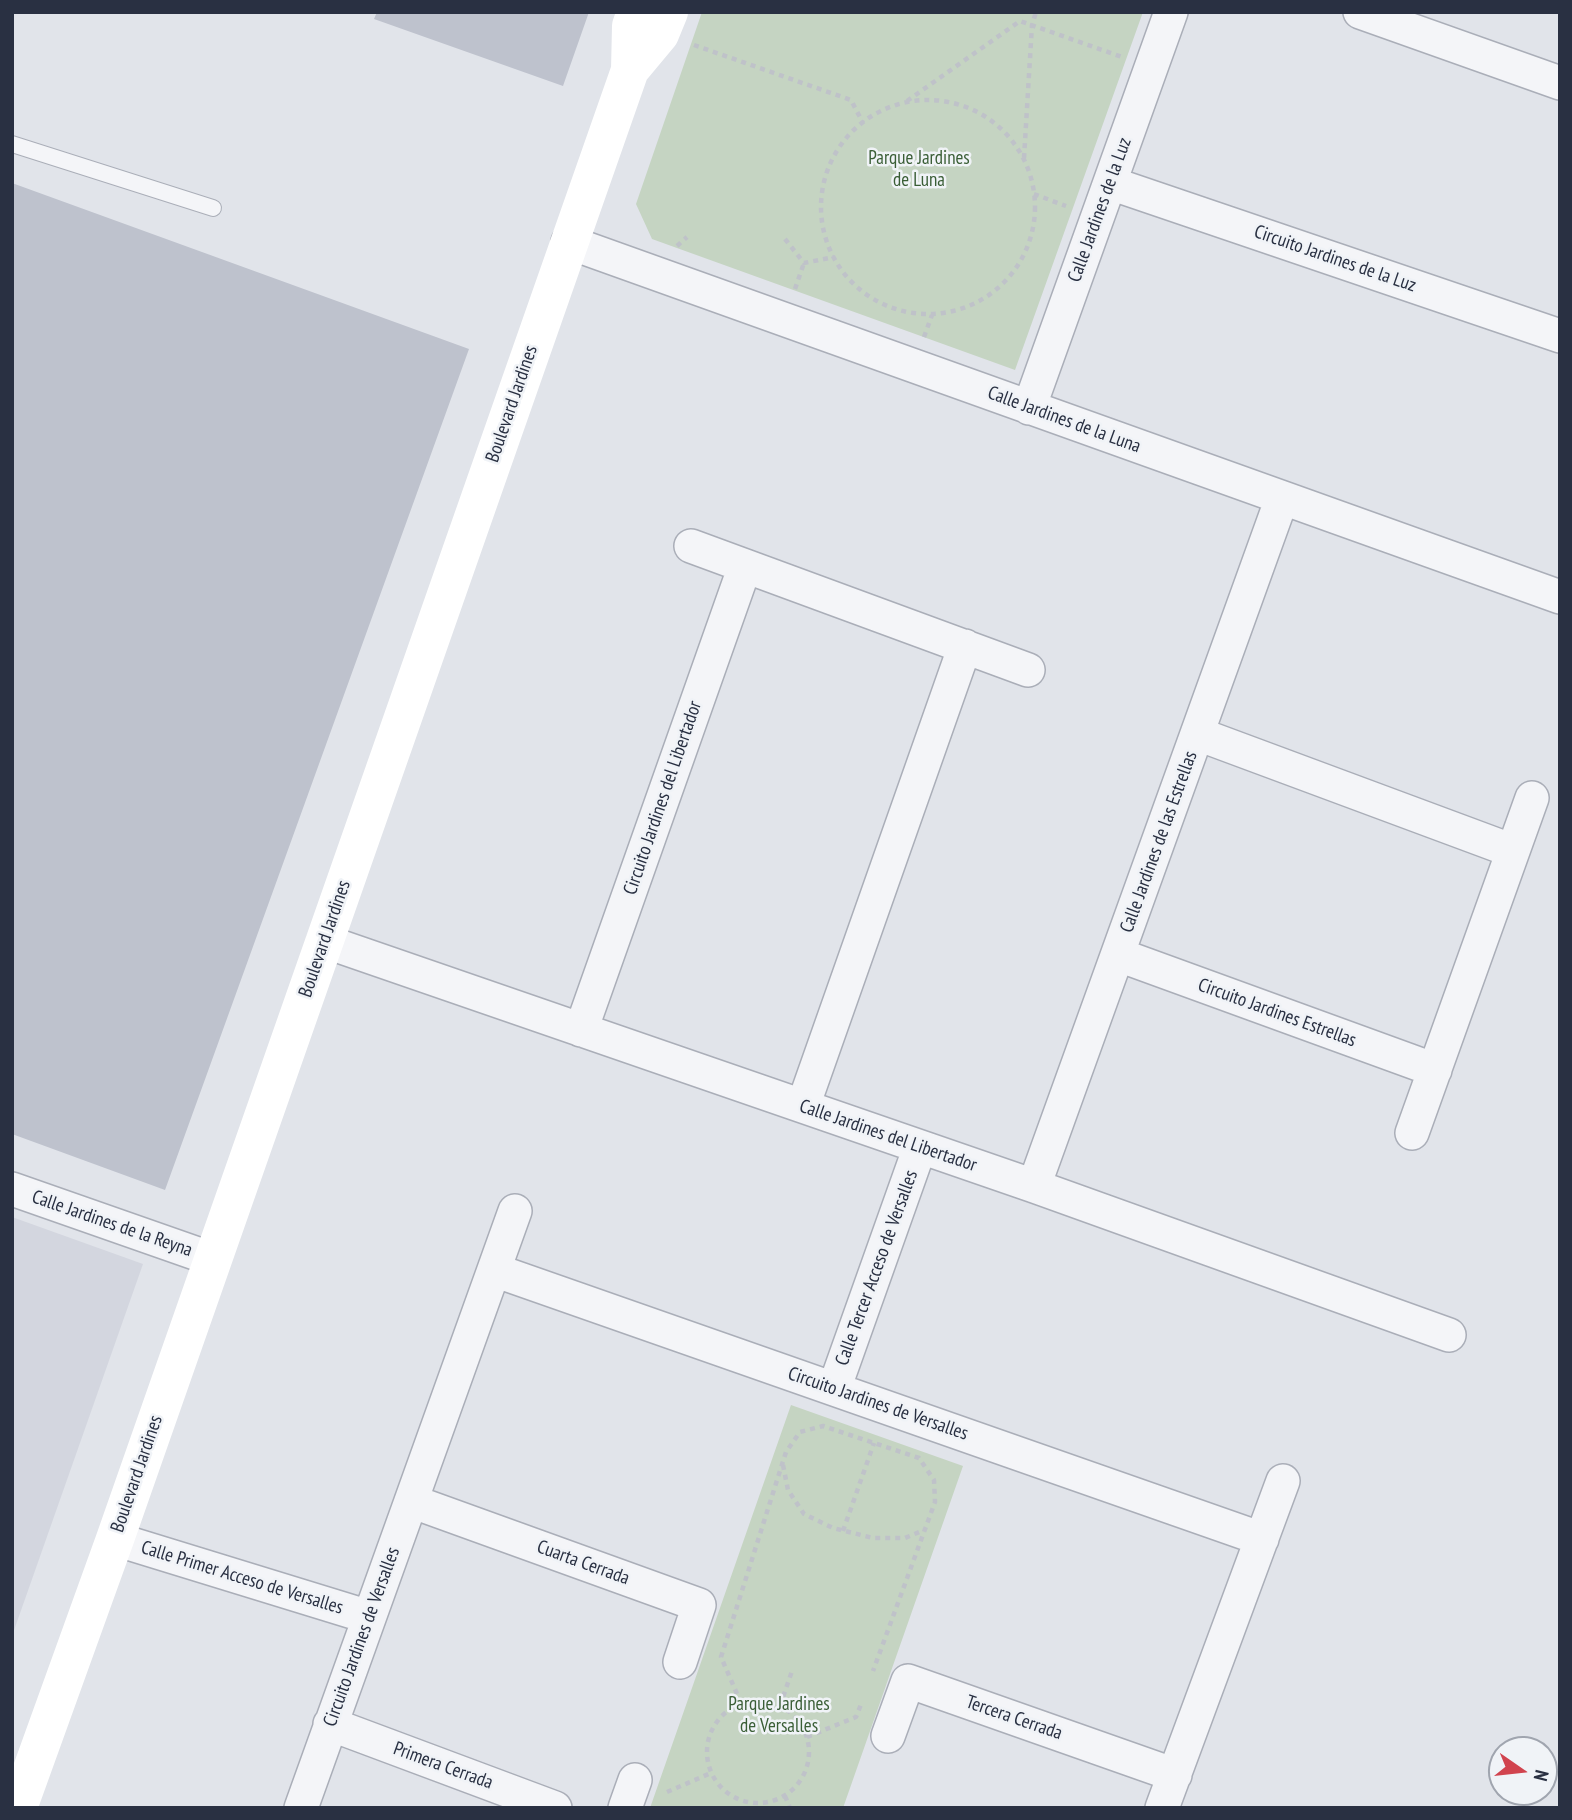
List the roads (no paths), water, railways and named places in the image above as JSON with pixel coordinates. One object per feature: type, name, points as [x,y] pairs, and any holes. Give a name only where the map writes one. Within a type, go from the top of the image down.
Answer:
[{"type":"street","name":"Calle Jardines de la Luz","points":[[1029,408],[1171,12]]},
{"type":"street","points":[[1360,12],[1560,83]]},
{"type":"street","name":"Boulevard Jardines","points":[[18,1808],[115,1539],[630,70],[631,26],[655,19]]},
{"type":"street","name":"Circuito Jardines de la Luz","points":[[1110,183],[1560,336]]},
{"type":"street","name":"Calle Jardines de la Luna","points":[[568,242],[1560,597]]},
{"type":"street","name":"Calle Jardines de las Estrellas","points":[[1034,1186],[1282,498]]},
{"type":"street","points":[[691,546],[1028,670]]},
{"type":"street","name":"Circuito Jardines del Libertador","points":[[581,1030],[745,566]]},
{"type":"street","points":[[803,1106],[965,646]]},
{"type":"street","points":[[1198,734],[1513,850]]},
{"type":"street","points":[[1412,1133],[1532,798]]},
{"type":"street","name":"Calle Jardines del Libertador","points":[[324,941],[1034,1186],[1449,1335]]},
{"type":"street","name":"Circuito Jardines Estrellas","points":[[1119,955],[1435,1070]]},
{"type":"street","name":"Calle Tercer Acceso de Versalles","points":[[834,1389],[920,1147]]},
{"type":"street","name":"Calle Jardines de la Reyna","points":[[12,1189],[212,1259]]},
{"type":"street","name":"Circuito Jardines de Versalles","points":[[301,1808],[515,1211]]},
{"type":"street","name":"Circuito Jardines de Versalles","points":[[494,1270],[1262,1539]]},
{"type":"street","points":[[1162,1808],[1283,1481]]},
{"type":"street","name":"Cuarta Cerrada","points":[[411,1501],[699,1605],[680,1662]]},
{"type":"street","name":"Calle Primer Acceso de Versalles","points":[[115,1539],[369,1617]]},
{"type":"street","name":"Tercera Cerrada","points":[[888,1736],[908,1681],[1175,1775]]},
{"type":"street","name":"Primera Cerrada","points":[[330,1724],[555,1808]]},
{"type":"lane","points":[[12,144],[213,208]]},
{"type":"park label","name":"Parque Jardines de Luna","points":[[919,170]]},
{"type":"park label","name":"Parque Jardines de Versalles","points":[[779,1716]]}]
